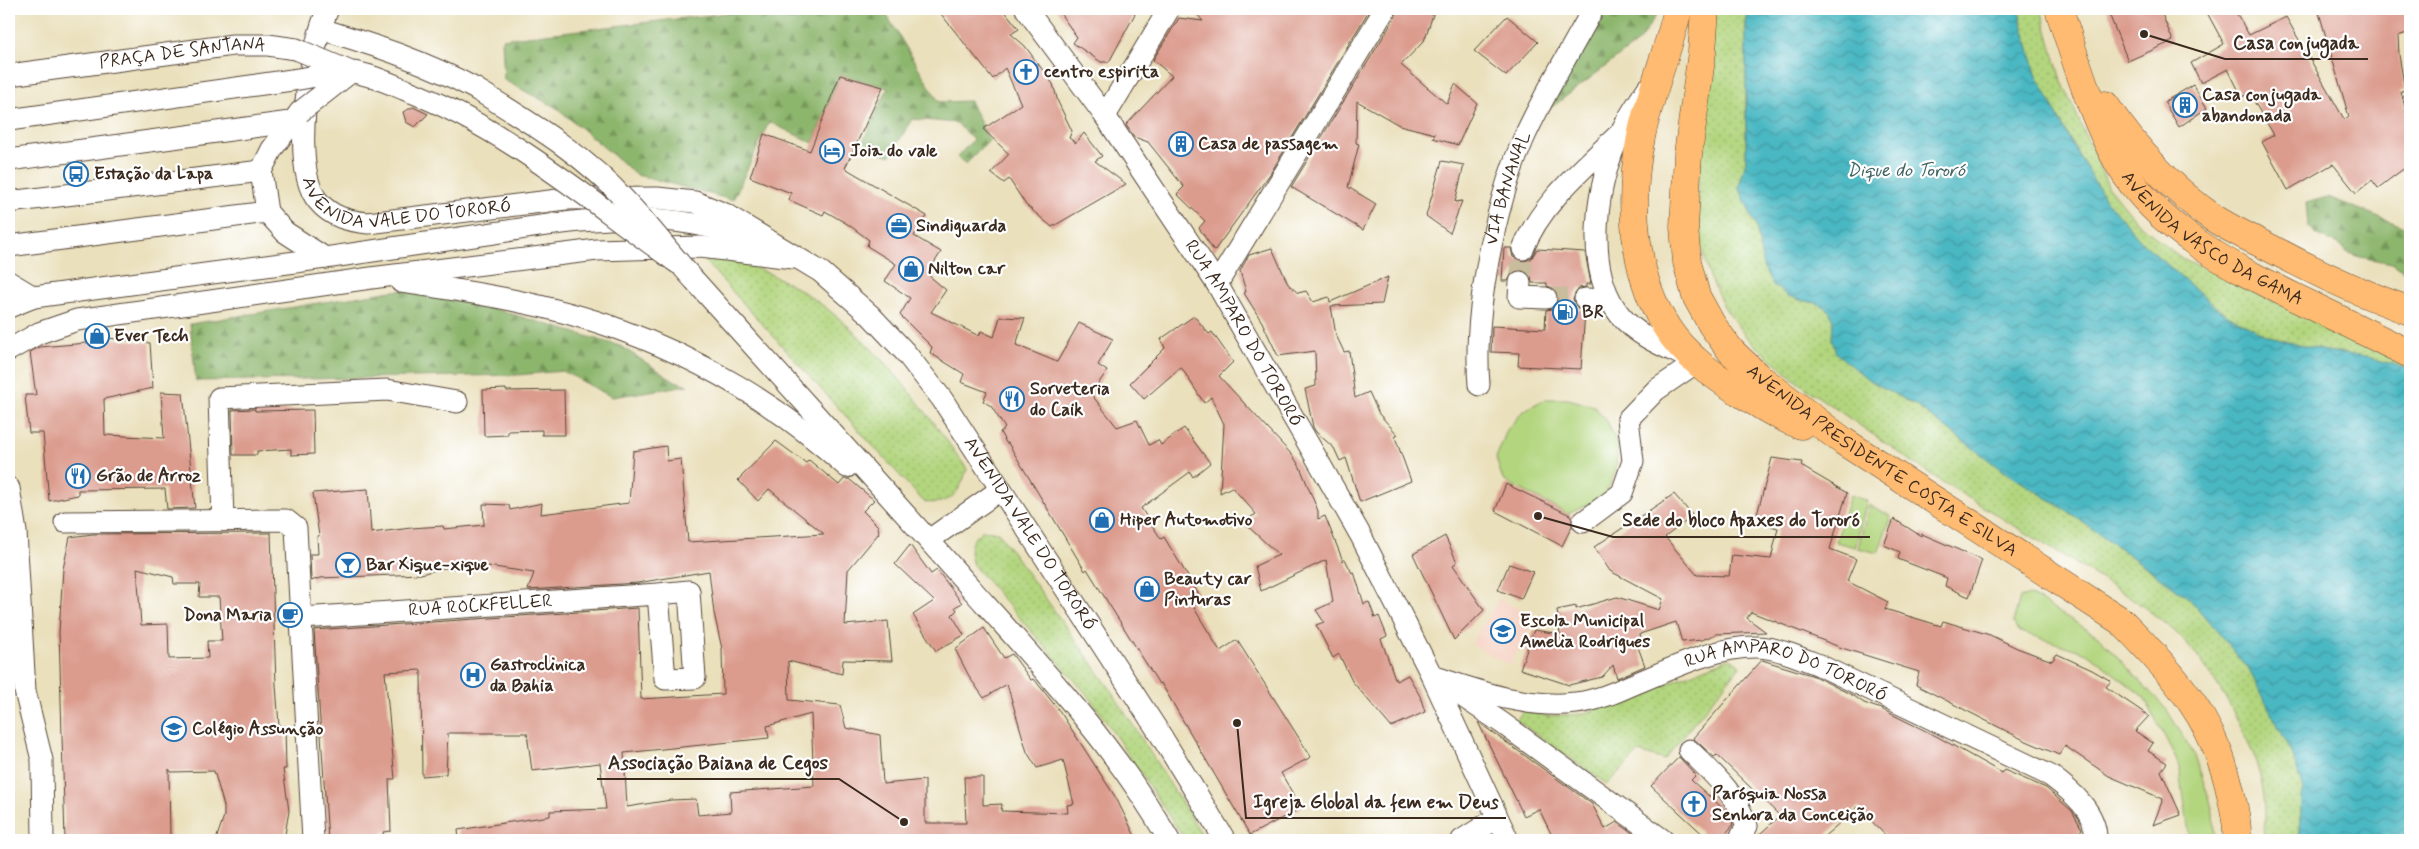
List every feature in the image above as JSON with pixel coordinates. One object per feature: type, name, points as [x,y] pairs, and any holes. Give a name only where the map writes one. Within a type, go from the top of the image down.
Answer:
[{"type":"main road","points":[[1678,9],[1641,136],[1634,180],[1635,223],[1640,263],[1651,298],[1668,329],[1698,362],[1755,402],[1795,423],[1843,441]]},
{"type":"main road","name":"AVENIDA PRESIDENTE COSTA E SILVA","points":[[1705,9],[1702,52],[1684,192],[1687,262],[1696,296],[1712,326],[1730,351],[1757,376],[1843,441],[2121,621],[2155,655],[2183,688],[2207,727],[2226,766],[2238,827],[2237,840]]},
{"type":"main road","name":"AVENIDA VASCO DA GAMA","points":[[2059,9],[2104,135],[2120,165],[2137,188],[2166,219],[2196,244],[2236,268],[2410,354]]},
{"type":"main road","name":"AVENIDA VASCO DA GAMA","points":[[2077,61],[2122,130],[2150,163],[2212,217],[2274,251],[2365,295],[2410,311]]},
{"type":"street","points":[[321,30],[328,9]]},
{"type":"street","name":"RUA AMPARO DO TORORÓ","points":[[1026,9],[1105,116],[1217,284],[1361,536],[1432,676],[1508,840]]},
{"type":"street","points":[[1105,116],[1169,9]]},
{"type":"street","points":[[1217,284],[1385,9]]},
{"type":"street","name":"VIA BANANAL","points":[[1479,385],[1477,363],[1480,321],[1501,203],[1524,138],[1593,9]]},
{"type":"street","name":"AVENIDA VALE DO TORORÓ","points":[[1169,840],[1148,805],[1086,717],[929,540],[679,264],[626,200],[599,174],[553,137],[476,89],[434,67],[384,48],[321,30],[311,70],[302,144],[307,181],[317,200],[332,213],[348,221],[368,223],[566,199],[657,198],[695,202],[725,214],[821,272],[847,294],[905,352],[942,399],[1160,734],[1225,840]]},
{"type":"street","name":"PRAÇA DE SANTANA","points":[[9,75],[233,45],[268,45],[296,49],[351,72],[436,101],[490,130],[539,162],[679,264]]},
{"type":"street","points":[[1523,249],[1529,232],[1554,200],[1620,133],[1663,64]]},
{"type":"street","points":[[325,258],[285,232],[267,212],[261,171],[295,117],[351,72]]},
{"type":"street","points":[[9,120],[351,72]]},
{"type":"street","points":[[9,160],[295,117]]},
{"type":"street","points":[[1620,133],[1605,180],[1596,226],[1602,283],[1609,300],[1621,316],[1643,336],[1698,362]]},
{"type":"street","points":[[9,202],[261,171]]},
{"type":"street","points":[[9,246],[267,212]]},
{"type":"street","points":[[9,307],[34,297],[325,258],[561,223],[623,217],[702,224],[731,232],[799,259]]},
{"type":"street","name":"AVENIDA VALE DO TORORÓ","points":[[9,350],[39,333],[77,320],[371,278],[597,250],[700,247],[799,259]]},
{"type":"street","name":"AVENIDA VALE DO TORORÓ","points":[[371,278],[477,292],[553,310],[618,329],[687,359],[726,379],[778,412],[828,450],[929,540]]},
{"type":"street","points":[[9,282],[34,297]]},
{"type":"street","points":[[1520,282],[1519,297],[1546,298]]},
{"type":"street","points":[[1585,299],[1609,300]]},
{"type":"street","points":[[1583,522],[1622,493],[1633,461],[1628,419],[1656,390],[1698,362]]},
{"type":"street","points":[[223,519],[219,398],[386,390],[457,402]]},
{"type":"street","points":[[9,488],[16,532],[26,691],[42,760],[43,840]]},
{"type":"street","points":[[929,540],[1000,490]]},
{"type":"street","points":[[65,522],[223,519],[286,520],[293,524],[296,528],[302,618],[314,840]]},
{"type":"street","name":"RUA ROCKFELLER","points":[[302,618],[658,594]]},
{"type":"street","name":"RUA AMPARO DO TORORÓ","points":[[1432,676],[1498,697],[1537,703],[1577,703],[1608,695],[1703,657],[1738,647],[1780,650],[1818,665],[2051,776],[2073,792],[2088,813],[2096,840]]},
{"type":"street","points":[[1432,676],[1502,723],[1663,840]]},
{"type":"street","points":[[1689,750],[1732,793],[1747,826],[1739,840]]},
{"type":"street","points":[[1462,840],[1497,818]]},
{"type":"shaded area","name":"Escola Municipal Amelia Rodrigues","points":[[1499,599],[1536,618],[1509,665],[1471,644]]},
{"type":"green space","points":[[763,9],[883,9],[939,102],[970,101],[989,141],[966,164],[957,157],[973,140],[957,123],[912,119],[890,156],[861,146],[888,88],[840,75],[813,143],[769,122],[733,200],[637,175],[557,108],[504,80],[502,39]]},
{"type":"green space","points":[[1600,9],[1660,9],[1639,41],[1548,110]]},
{"type":"green space","points":[[1705,9],[1749,9],[1746,23],[1746,161],[1739,187],[1756,226],[1763,266],[1800,300],[1817,303],[1829,310],[1833,320],[1832,340],[1869,380],[1915,405],[2001,469],[2069,512],[2188,597],[2248,668],[2293,753],[2303,790],[2298,840],[2263,840],[2264,797],[2259,773],[2245,735],[2214,679],[2191,648],[2162,620],[2129,596],[1933,476],[1797,382],[1746,337],[1724,307],[1710,277],[1700,243],[1698,193]]},
{"type":"green space","points":[[2018,9],[2041,9],[2060,77],[2109,188],[2138,223],[2180,257],[2410,366],[2410,369],[2371,358],[2320,350],[2266,335],[2220,311],[2143,243],[2104,198],[2071,142],[2036,74]]},
{"type":"green space","points":[[2328,197],[2410,229],[2410,275],[2392,263],[2360,257],[2347,252],[2334,242],[2319,236],[2308,226],[2306,203]]},
{"type":"green space","points":[[702,258],[736,262],[772,275],[806,294],[838,318],[868,345],[921,406],[967,469],[961,484],[953,496],[941,502],[924,502]]},
{"type":"green space","points":[[427,289],[620,346],[675,381],[688,385],[612,397],[563,371],[517,375],[196,381],[190,324],[392,291]]},
{"type":"green space","points":[[1545,399],[1568,399],[1594,406],[1607,421],[1618,446],[1615,473],[1604,497],[1568,514],[1503,480],[1496,458],[1507,430],[1523,411]]},
{"type":"green space","points":[[1850,495],[1867,501],[1855,547],[1836,542]]},
{"type":"green space","points":[[1869,505],[1891,516],[1878,553],[1858,548]]},
{"type":"green space","points":[[983,530],[998,532],[1109,687],[1205,840],[1185,840],[1091,699],[973,565],[970,554],[972,542]]},
{"type":"green space","points":[[2030,595],[2098,636],[2167,710],[2195,756],[2213,811],[2214,840],[2190,840],[2179,764],[2144,697],[2087,653],[2018,631],[2013,622],[2020,598]]},
{"type":"green space","points":[[1730,658],[1740,666],[1664,760],[1639,752],[1607,784],[1516,720],[1524,711],[1547,716],[1582,714],[1648,691]]},
{"type":"water","name":"Dique do Tororó","points":[[1749,9],[2018,9],[2036,74],[2071,142],[2104,198],[2143,243],[2220,311],[2266,335],[2320,350],[2371,358],[2410,369],[2410,840],[2298,840],[2303,790],[2292,753],[2248,668],[2188,597],[2069,512],[2001,469],[1915,405],[1869,380],[1836,353],[1832,340],[1833,320],[1829,310],[1817,303],[1786,295],[1772,284],[1763,266],[1756,226],[1739,187],[1746,161],[1746,23]]},
{"type":"building","points":[[937,9],[1003,9],[1019,29],[1011,34],[1025,46],[1053,84],[1058,102],[1072,131],[1069,138],[1076,143],[1084,133],[1102,156],[1095,161],[1126,184],[1052,227],[1026,205],[1009,179],[1004,183],[991,173],[1009,154],[983,129],[1021,104],[1005,68],[993,79]]},
{"type":"building","points":[[1057,9],[1115,9],[1136,12],[1109,62],[1101,62],[1073,43],[1077,37]]},
{"type":"building","points":[[1192,9],[1370,9],[1270,174],[1214,251],[1199,228],[1205,221],[1177,194],[1184,187],[1148,142],[1134,137],[1126,125],[1172,76],[1153,60],[1179,18],[1203,21]]},
{"type":"building","points":[[1397,9],[1435,9],[1424,41],[1401,65],[1447,104],[1455,84],[1477,103],[1458,145],[1433,138],[1435,134],[1399,125],[1357,101],[1356,143],[1359,144],[1348,187],[1376,204],[1363,230],[1291,187],[1396,16]]},
{"type":"building","points":[[2107,9],[2160,9],[2173,41],[2128,61]]},
{"type":"building","points":[[2205,9],[2234,9],[2249,35],[2286,17],[2344,119],[2349,117],[2318,9],[2410,9],[2410,32],[2398,36],[2405,90],[2401,91],[2410,129],[2410,164],[2378,188],[2372,180],[2356,193],[2333,164],[2288,190],[2262,142],[2274,135],[2249,93],[2242,97],[2228,69],[2201,83],[2191,63],[2224,44]]},
{"type":"building","points":[[1507,16],[1538,42],[1506,76],[1474,51]]},
{"type":"building","points":[[840,75],[883,87],[845,168],[927,216],[914,236],[941,252],[927,274],[946,290],[931,312],[979,336],[981,331],[994,337],[1000,317],[1025,318],[1016,345],[1057,362],[1079,323],[1113,339],[1098,365],[1107,371],[1091,394],[1117,427],[1137,420],[1149,445],[1158,440],[1161,445],[1184,428],[1210,463],[1193,477],[1190,472],[1141,508],[1161,539],[1164,537],[1201,598],[1191,603],[1220,651],[1237,640],[1311,757],[1281,773],[1301,808],[1250,835],[1161,683],[1159,684],[1087,569],[1085,571],[1008,443],[1006,443],[1000,432],[1005,428],[991,406],[983,401],[987,392],[961,382],[964,374],[930,353],[932,347],[900,315],[910,298],[885,281],[896,264],[867,246],[869,240],[849,225],[825,211],[823,215],[789,200],[791,193],[750,177],[764,134],[810,151]]},
{"type":"building","name":"Casa conjugada abandonada","points":[[2193,85],[2207,108],[2179,127],[2164,102]]},
{"type":"building","points":[[413,107],[428,114],[415,127],[406,122],[403,112]]},
{"type":"building","points":[[1442,161],[1464,165],[1455,202],[1462,201],[1450,233],[1426,216]]},
{"type":"building","points":[[1272,248],[1288,284],[1298,293],[1306,291],[1313,302],[1329,297],[1330,302],[1388,277],[1382,304],[1331,306],[1336,335],[1344,352],[1349,351],[1355,398],[1369,392],[1379,414],[1398,435],[1395,437],[1411,481],[1360,502],[1346,458],[1340,461],[1334,448],[1313,427],[1305,389],[1316,386],[1315,351],[1278,356],[1262,322],[1244,293],[1246,292],[1240,271],[1249,255]]},
{"type":"building","name":"BR","points":[[1504,248],[1511,248],[1513,257],[1524,261],[1531,259],[1537,249],[1585,252],[1591,284],[1586,284],[1586,287],[1579,288],[1573,299],[1578,309],[1585,311],[1581,369],[1518,366],[1519,353],[1491,352],[1492,326],[1545,329],[1546,310],[1552,309],[1558,299],[1553,288],[1547,286],[1547,283],[1532,283],[1531,276],[1521,270],[1514,271],[1508,281],[1502,281]]},
{"type":"building","points":[[1194,316],[1209,334],[1212,332],[1233,362],[1219,376],[1293,456],[1300,467],[1318,511],[1318,519],[1325,516],[1343,561],[1345,559],[1352,573],[1354,572],[1364,604],[1369,602],[1375,618],[1379,616],[1387,636],[1381,639],[1396,681],[1408,675],[1420,696],[1425,712],[1391,727],[1352,681],[1339,654],[1333,658],[1316,625],[1324,622],[1316,610],[1333,602],[1326,560],[1261,591],[1255,566],[1279,555],[1243,522],[1256,514],[1232,487],[1220,493],[1224,424],[1211,397],[1204,403],[1181,367],[1144,399],[1130,383],[1165,348],[1161,339]]},
{"type":"building","points":[[108,328],[108,338],[150,343],[153,388],[104,399],[105,435],[164,438],[161,392],[183,393],[195,508],[167,509],[165,489],[78,490],[78,495],[49,501],[43,433],[29,433],[25,395],[36,395],[30,352],[40,347],[87,343],[87,331]]},
{"type":"building","points":[[506,389],[506,391],[564,390],[565,435],[542,435],[542,430],[508,431],[508,435],[484,436],[483,390]]},
{"type":"building","points":[[255,409],[255,411],[313,410],[314,454],[291,455],[291,449],[257,451],[257,455],[233,455],[232,410]]},
{"type":"building","points":[[776,441],[806,463],[809,460],[839,485],[844,479],[849,479],[874,500],[863,511],[878,526],[879,533],[848,570],[845,625],[888,621],[892,661],[843,660],[842,674],[788,661],[789,700],[840,705],[846,728],[880,735],[883,784],[925,780],[925,823],[966,823],[964,777],[983,777],[983,805],[1002,804],[1001,811],[1068,813],[1067,805],[1074,804],[1063,760],[1037,768],[1027,752],[1007,684],[984,698],[970,678],[955,649],[984,628],[1004,658],[1012,654],[1031,680],[1034,679],[1061,713],[1116,798],[1137,840],[459,840],[458,830],[550,816],[550,811],[606,809],[600,763],[532,771],[527,733],[448,733],[446,774],[422,776],[421,670],[385,672],[395,779],[389,779],[391,831],[383,832],[384,840],[328,840],[314,630],[638,608],[641,699],[723,694],[722,649],[714,613],[709,571],[637,583],[528,590],[534,573],[481,565],[481,569],[443,568],[421,574],[320,578],[311,581],[310,554],[318,554],[317,536],[319,536],[313,493],[368,489],[371,533],[411,528],[443,526],[444,529],[484,525],[483,504],[509,505],[510,510],[542,503],[541,514],[629,503],[633,451],[666,446],[667,461],[681,459],[688,542],[824,534],[769,489],[758,501],[738,480]],"holes":[[[811,714],[814,786],[730,792],[731,812],[698,815],[696,799],[671,800],[627,807],[624,753],[769,738],[767,726]]]},
{"type":"building","points":[[1772,458],[1802,462],[1801,466],[1847,493],[1830,549],[1856,559],[1847,581],[1888,602],[1885,609],[1941,626],[1943,621],[1990,635],[2017,648],[2052,661],[2057,654],[2111,681],[2106,687],[2149,716],[2135,731],[2153,743],[2148,751],[2167,763],[2161,771],[2181,815],[2153,825],[2163,799],[2109,776],[2065,746],[2059,755],[2024,740],[1916,685],[1919,672],[1842,648],[1751,612],[1747,618],[1766,632],[1716,634],[1702,640],[1682,642],[1676,622],[1640,634],[1642,645],[1638,647],[1645,666],[1617,678],[1613,665],[1602,677],[1569,685],[1520,669],[1534,630],[1560,634],[1557,610],[1576,606],[1576,609],[1617,597],[1659,610],[1663,599],[1610,571],[1594,547],[1674,494],[1693,516],[1665,537],[1697,575],[1729,576],[1732,555],[1771,559],[1778,528],[1755,522]]},
{"type":"building","points":[[1506,484],[1572,516],[1572,526],[1562,546],[1495,511]]},
{"type":"building","points":[[1894,519],[1921,536],[1922,534],[1982,560],[1969,597],[1945,586],[1947,578],[1898,559],[1900,552],[1884,545]]},
{"type":"building","points":[[271,533],[276,685],[279,726],[285,726],[286,769],[283,769],[289,811],[284,840],[216,840],[224,816],[224,806],[214,771],[171,772],[169,769],[170,840],[65,840],[59,632],[63,569],[70,537],[93,534]],"holes":[[[137,568],[173,577],[174,584],[200,584],[199,597],[219,597],[222,641],[207,641],[208,658],[169,659],[168,624],[141,625]]]},
{"type":"building","points":[[1445,536],[1457,562],[1453,565],[1484,610],[1454,640],[1413,554]]},
{"type":"building","points":[[910,545],[931,574],[937,570],[962,603],[955,607],[957,610],[952,615],[964,635],[936,651],[913,615],[934,601],[895,564]]},
{"type":"building","points":[[1509,564],[1533,572],[1521,599],[1498,590]]},
{"type":"building","points":[[1762,660],[1814,676],[1864,703],[1881,709],[1938,737],[2002,773],[2004,770],[2046,788],[2072,811],[2082,829],[2074,840],[1890,840],[1858,807],[1820,840],[1753,840],[1780,816],[1717,755],[1714,757],[1693,738]]},
{"type":"building","points":[[1478,722],[1592,804],[1605,829],[1617,822],[1642,840],[1554,840],[1539,809],[1524,816]]},
{"type":"building","name":"Paróquia Nossa Senhora da Conceição","points":[[1679,757],[1696,775],[1691,780],[1727,812],[1731,819],[1733,825],[1720,840],[1709,840],[1651,786]]},
{"type":"tunnel","points":[[1520,282],[1523,249]]},
{"type":"tunnel","points":[[1546,298],[1585,299]]},
{"type":"place","name":"Casa conjugada","points":[[2144,34]]},
{"type":"place","name":"centro espirita","points":[[1026,72]]},
{"type":"place","name":"Casa conjugada abandonada","points":[[2185,105]]},
{"type":"place","name":"Casa de passagem","points":[[1181,144]]},
{"type":"place","name":"Joia do vale","points":[[832,151]]},
{"type":"place","name":"Estação da Lapa","points":[[76,174]]},
{"type":"place","name":"Sindiguarda","points":[[899,226]]},
{"type":"place","name":"Nilton car","points":[[911,269]]},
{"type":"place","name":"BR","points":[[1565,312]]},
{"type":"place","name":"Ever Tech","points":[[97,336]]},
{"type":"place","name":"Sorveteria do Caik","points":[[1012,399]]},
{"type":"place","name":"Grão de Arroz","points":[[78,476]]},
{"type":"place","name":"Sede do bloco Apaxes do Tororó","points":[[1538,516]]},
{"type":"place","name":"Hiper Automotivo","points":[[1102,520]]},
{"type":"place","name":"Bar Xique-xique","points":[[348,565]]},
{"type":"place","name":"Beauty car Pinturas","points":[[1147,589]]},
{"type":"place","name":"Dona Maria","points":[[290,615]]},
{"type":"place","name":"Escola Municipal Amelia Rodrigues","points":[[1503,631]]},
{"type":"place","name":"Gastroclinica da Bahia","points":[[473,675]]},
{"type":"place","name":"Igreja Global da fem em Deus","points":[[1237,723]]},
{"type":"place","name":"Colégio Assunção","points":[[174,729]]},
{"type":"place","name":"Paróquia Nossa Senhora da Conceição","points":[[1694,804]]},
{"type":"place","name":"Associação Baiana de Cegos","points":[[904,822]]}]
